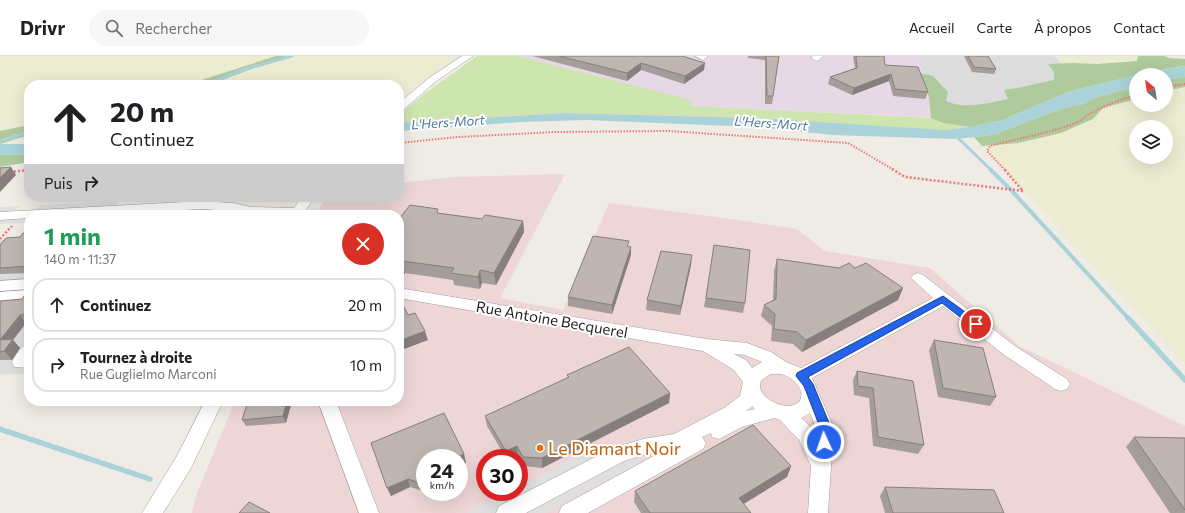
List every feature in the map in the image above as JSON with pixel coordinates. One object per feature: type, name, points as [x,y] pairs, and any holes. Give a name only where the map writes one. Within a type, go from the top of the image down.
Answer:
[{"type":"street","points":[[404,104],[432,80],[468,56]]},
{"type":"street","points":[[304,210],[313,202]]},
{"type":"street","points":[[110,210],[202,205],[233,207],[244,210]]},
{"type":"street","points":[[0,216],[24,215]]},
{"type":"street","points":[[918,278],[1009,350],[1061,384]]},
{"type":"street","points":[[0,286],[24,284]]},
{"type":"street","name":"Rue Antoine Becquerel","points":[[404,294],[706,345],[747,349],[765,356],[780,367]]},
{"type":"street","points":[[0,297],[24,295]]},
{"type":"street","points":[[801,376],[943,299]]},
{"type":"street","name":"Rue Antoine Becquerel","points":[[706,345],[740,365],[751,384]]},
{"type":"street","points":[[24,357],[20,362],[24,362]]},
{"type":"street","points":[[506,513],[618,455],[643,447],[677,442],[730,413],[747,400],[751,384],[758,371],[768,367],[780,367],[791,370],[801,376],[808,384],[826,430],[821,466],[818,513]]},
{"type":"street","points":[[751,384],[758,402],[779,412],[806,436],[821,466]]},
{"type":"street","points":[[581,510],[737,421],[779,412],[799,411],[808,404],[811,393]]},
{"type":"street","points":[[156,509],[184,462],[212,406]]},
{"type":"street","points":[[329,406],[369,513]]},
{"type":"path","points":[[1173,86],[1185,84]]},
{"type":"path","points":[[404,142],[458,137],[611,131],[669,131],[804,141],[821,140],[848,143],[857,146],[905,178],[1023,191],[987,151],[990,146],[1023,137],[1050,132],[1081,121],[1088,115],[1112,102],[1129,97]]},
{"type":"path","points":[[6,172],[24,170]]},
{"type":"shaded area","points":[[517,56],[916,56],[942,118],[689,106],[692,101]]},
{"type":"shaded area","points":[[916,56],[1055,56],[1076,83],[942,118]]},
{"type":"shaded area","points":[[565,174],[500,298],[563,310],[609,203],[797,229],[825,251],[930,268],[1019,346],[1185,426],[1185,513],[192,513],[196,496],[233,406],[404,406],[404,210],[319,210],[323,202],[404,202],[404,182],[453,177]]},
{"type":"shaded area","points":[[118,202],[112,210],[37,210],[41,205]]},
{"type":"shaded area","points":[[20,206],[15,211],[24,211],[24,223],[0,224],[0,207]]},
{"type":"shaded area","points":[[24,239],[24,374],[0,374],[0,240]]},
{"type":"shaded area","points":[[604,442],[617,460],[628,456],[641,459],[639,463],[546,513],[466,513],[489,501],[528,501],[528,481]]},
{"type":"green space","points":[[0,56],[276,56],[202,80],[24,80],[24,126],[0,131]]},
{"type":"green space","points":[[276,56],[295,56],[222,80],[202,80]]},
{"type":"green space","points":[[295,56],[459,56],[404,96],[404,80],[222,80]]},
{"type":"green space","points":[[477,56],[517,56],[692,100],[690,106],[931,118],[943,123],[970,127],[944,130],[922,130],[754,118],[564,113],[404,123],[404,111],[424,94]]},
{"type":"green space","points":[[1055,56],[1138,56],[1137,61],[1097,64],[1061,64]]},
{"type":"green space","points":[[1138,56],[1164,56],[1169,58],[1185,59],[1185,66],[1173,68],[1129,68],[1129,77],[1068,92],[1003,120],[970,127],[943,123],[931,118],[929,97],[919,73],[933,76],[948,92],[946,101],[961,105],[977,105],[1008,99],[1004,90],[1054,80],[1054,72],[1048,64],[1097,64],[1137,61]]},
{"type":"green space","points":[[1185,77],[1185,87],[1173,90],[1173,79]]},
{"type":"green space","points":[[1185,87],[1185,365],[982,146],[1018,143],[1093,119],[1103,108],[1129,101],[1129,112],[1173,112],[1173,90]]},
{"type":"green space","points":[[1129,89],[1129,101],[1103,108],[1093,119],[1061,133],[1018,143],[982,146],[974,137],[998,133],[1060,109],[1083,104],[1093,98]]},
{"type":"green space","points":[[24,126],[24,137],[0,144],[0,131]]},
{"type":"green space","points":[[24,154],[24,163],[0,167],[0,155]]},
{"type":"water","points":[[1185,66],[1185,77],[1173,79],[1173,68]]},
{"type":"water","name":"L'Hers-Mort","points":[[1129,77],[1129,89],[1093,98],[1083,104],[1060,109],[998,133],[955,139],[833,135],[755,127],[586,120],[520,122],[404,131],[404,123],[564,113],[754,118],[944,130],[970,127],[1003,120],[1068,92]]},
{"type":"water","points":[[0,144],[24,144],[24,154],[0,155]]},
{"type":"building","points":[[559,56],[682,56],[705,63],[685,76],[641,63],[627,73]]},
{"type":"building","points":[[766,56],[779,56],[773,96],[767,96]]},
{"type":"building","points":[[856,56],[884,56],[885,65],[918,67],[928,92],[895,89],[891,74],[854,88],[830,77],[857,68]]},
{"type":"building","points":[[968,56],[988,56],[996,69],[974,67]]},
{"type":"building","points":[[11,167],[0,178],[0,168]]},
{"type":"building","points":[[410,205],[438,209],[437,213],[482,219],[485,215],[523,221],[494,273],[480,270],[478,277],[451,273],[454,268],[404,261],[404,213]]},
{"type":"building","points":[[24,233],[24,266],[0,268],[0,245],[6,238],[20,237]]},
{"type":"building","points":[[593,236],[629,241],[627,246],[631,247],[612,305],[568,297]]},
{"type":"building","points":[[714,245],[750,250],[745,303],[706,298]]},
{"type":"building","points":[[661,251],[692,255],[681,306],[647,300]]},
{"type":"building","points":[[777,259],[839,268],[849,263],[855,268],[866,263],[903,288],[806,340],[797,332],[774,329],[775,314],[764,305],[776,299]]},
{"type":"building","points":[[24,296],[24,315],[20,315],[0,340],[0,301],[22,299]]},
{"type":"building","points":[[404,307],[408,315],[415,313],[425,331],[404,339]]},
{"type":"building","points":[[13,339],[4,351],[0,352],[0,340]]},
{"type":"building","points":[[934,340],[983,348],[996,397],[943,388]]},
{"type":"building","points":[[629,347],[670,393],[542,458],[528,457],[528,449],[519,449],[517,446],[510,449],[505,449],[485,416],[569,377],[567,375]]},
{"type":"building","points":[[857,371],[913,381],[924,445],[878,437],[873,388],[858,386]]},
{"type":"building","points":[[246,406],[286,406],[283,416],[242,420]]},
{"type":"building","points":[[444,413],[462,449],[416,449],[416,482],[408,479],[387,488],[371,443]]},
{"type":"building","points":[[753,425],[791,466],[739,498],[751,513],[650,513],[635,491]]},
{"type":"building","points":[[1134,437],[1185,438],[1185,510]]},
{"type":"building","points":[[885,487],[994,490],[1004,513],[893,513]]},
{"type":"building","points":[[249,502],[270,513],[239,513]]},
{"type":"waterway","points":[[217,80],[246,69],[291,56]]},
{"type":"waterway","points":[[0,141],[24,134]]},
{"type":"waterway","points":[[955,135],[991,170]]},
{"type":"waterway","points":[[991,170],[1129,319]]},
{"type":"waterway","points":[[1128,318],[1185,380]]},
{"type":"waterway","points":[[0,429],[150,479]]},
{"type":"place","name":"Le Diamant Noir","points":[[540,448]]},
{"type":"route","points":[[824,442],[826,430],[808,384],[801,376],[943,299],[976,324]]}]
